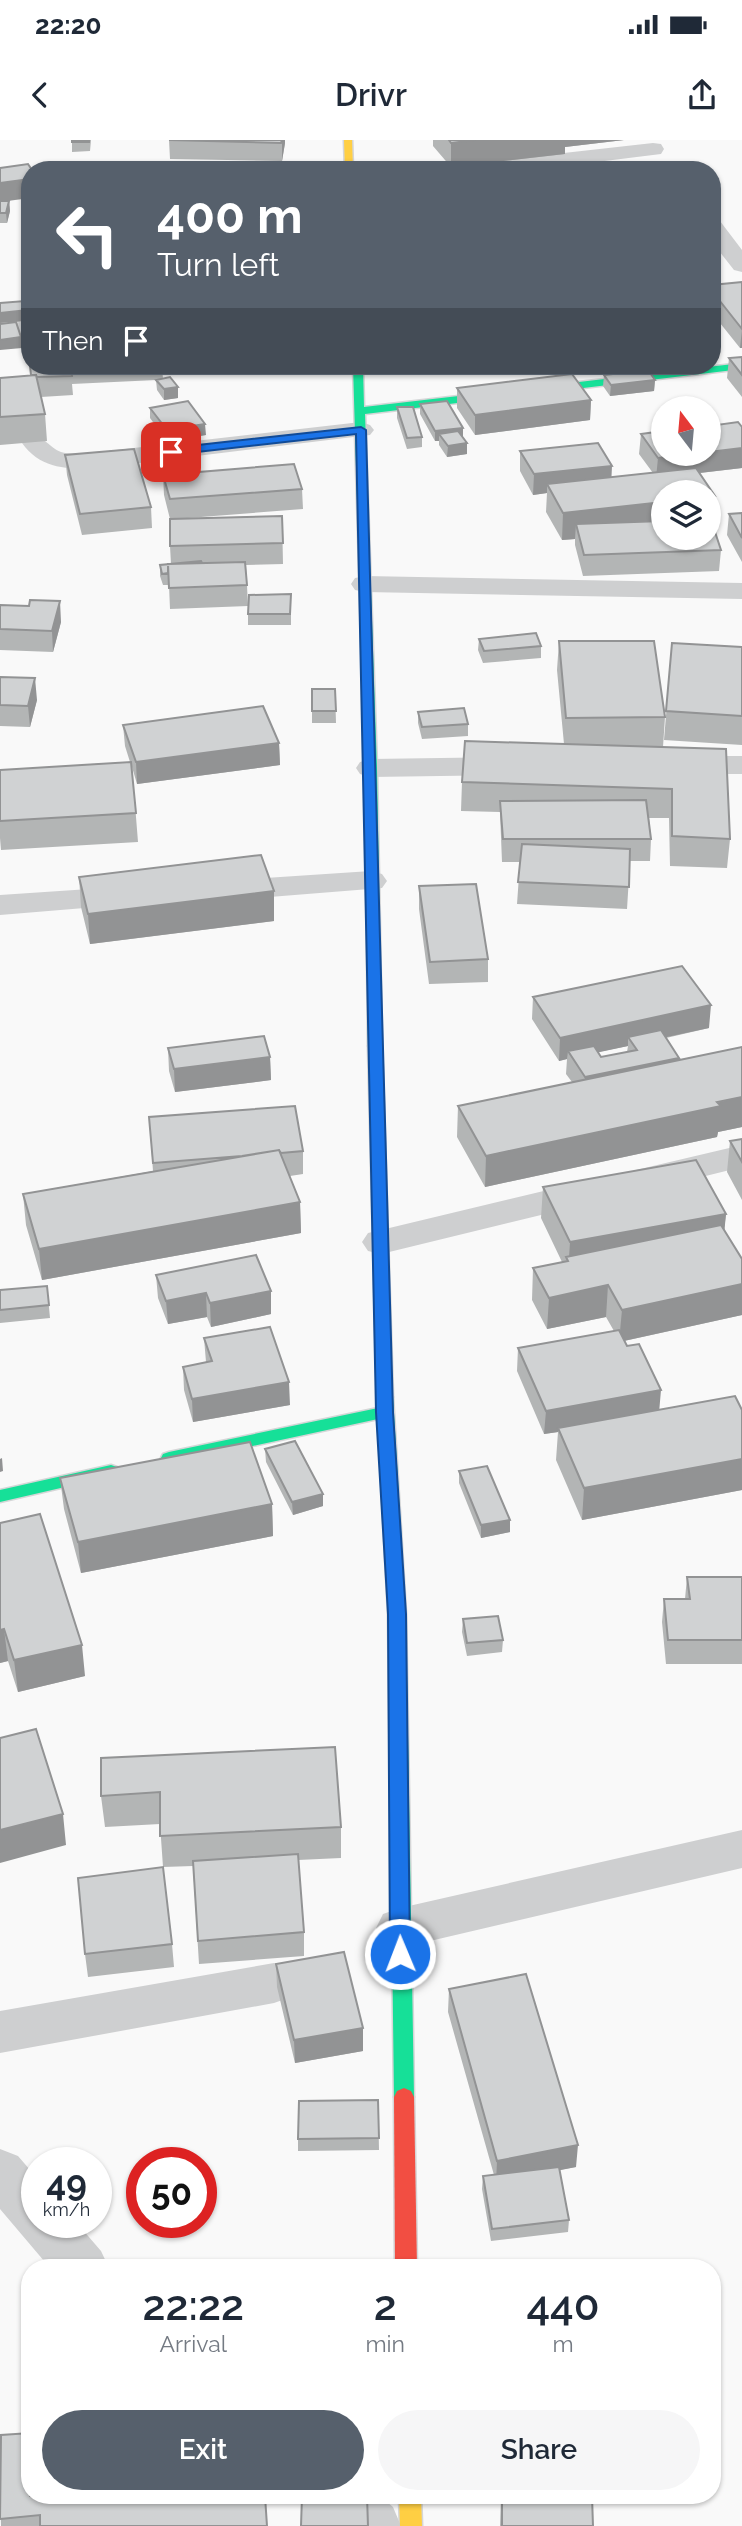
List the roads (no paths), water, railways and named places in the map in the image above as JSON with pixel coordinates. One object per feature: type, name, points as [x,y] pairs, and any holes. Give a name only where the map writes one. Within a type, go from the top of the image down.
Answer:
[{"type":"main road","points":[[348,140],[349,161]]},
{"type":"main road","points":[[721,369],[742,366]]},
{"type":"main road","points":[[358,375],[371,768],[371,881],[385,1412],[397,1614],[406,2259]]},
{"type":"main road","points":[[361,421],[680,375]]},
{"type":"main road","points":[[156,1461],[385,1412]]},
{"type":"main road","points":[[0,1496],[130,1467]]},
{"type":"main road","points":[[410,2504],[411,2526]]},
{"type":"street","points":[[537,161],[649,145],[661,161]]},
{"type":"street","points":[[721,238],[742,265]]},
{"type":"street","points":[[0,331],[21,329]]},
{"type":"street","points":[[34,443],[43,454],[58,461],[90,461],[361,421]]},
{"type":"street","points":[[365,584],[742,591]]},
{"type":"street","points":[[646,765],[742,765]]},
{"type":"street","points":[[371,768],[549,766]]},
{"type":"street","points":[[0,905],[371,881]]},
{"type":"street","points":[[381,1242],[742,1156]]},
{"type":"street","points":[[400,1928],[742,1849]]},
{"type":"street","points":[[0,2032],[274,1983]]},
{"type":"street","points":[[0,2172],[21,2196]]},
{"type":"street","points":[[57,2238],[75,2259]]},
{"type":"street","points":[[347,2504],[373,2526]]}]
